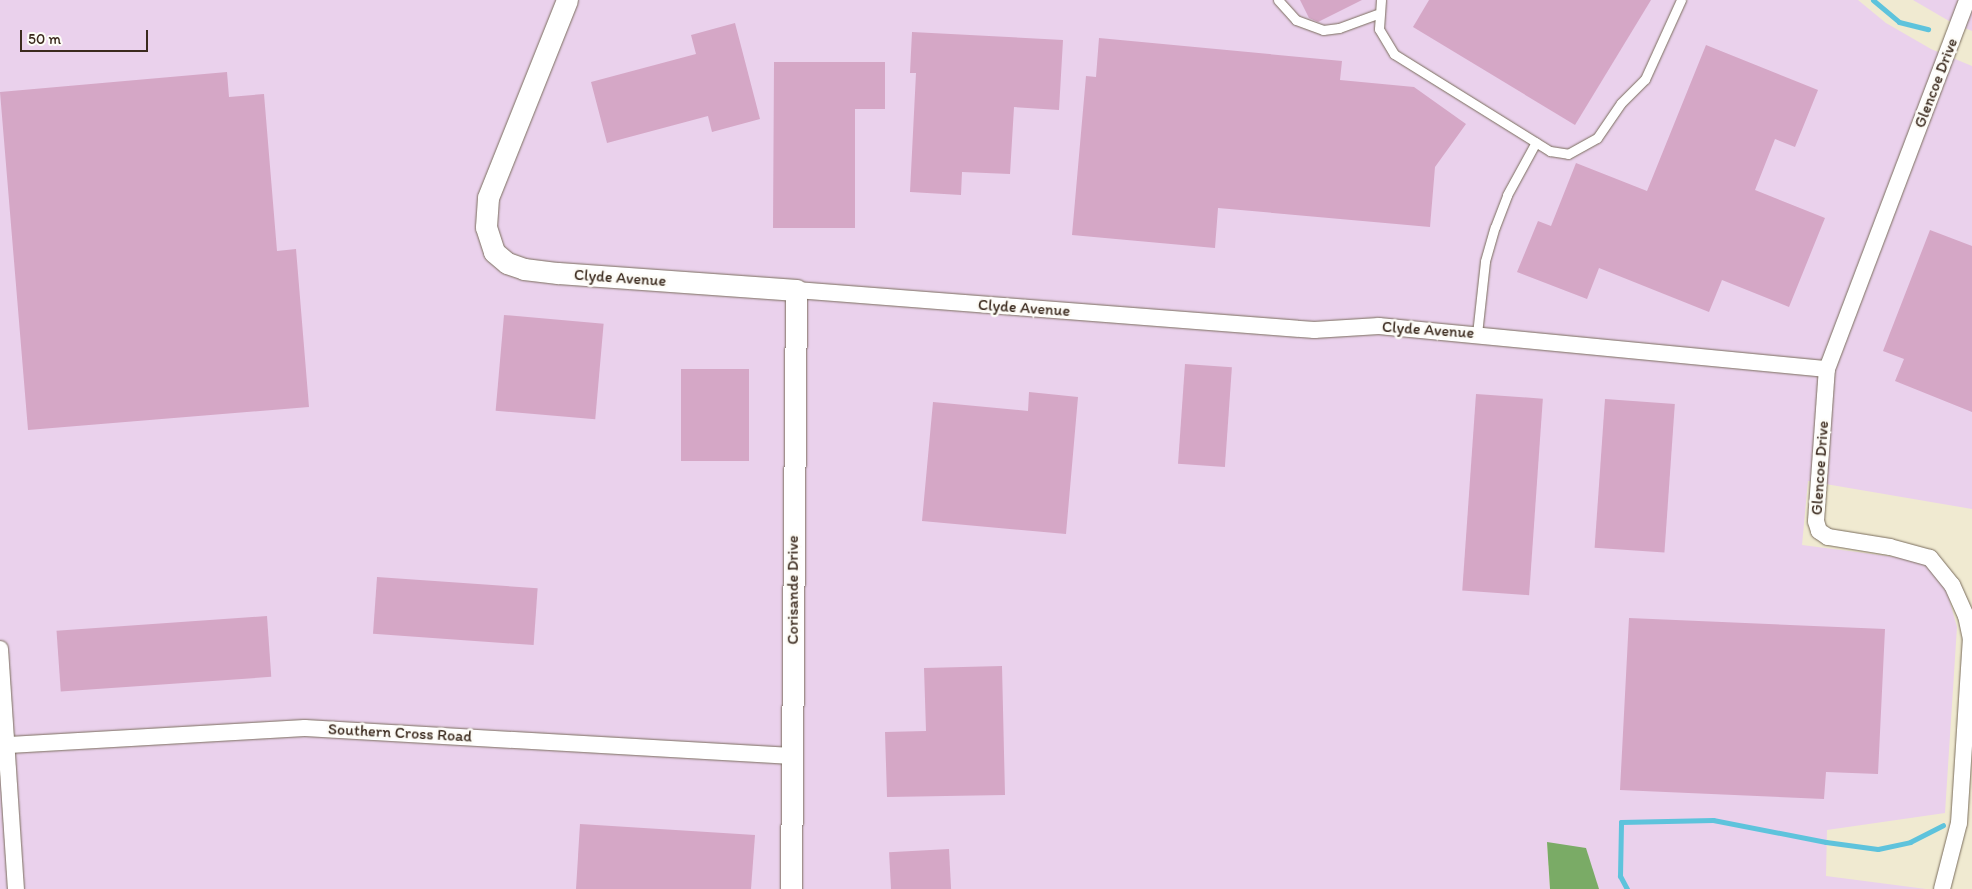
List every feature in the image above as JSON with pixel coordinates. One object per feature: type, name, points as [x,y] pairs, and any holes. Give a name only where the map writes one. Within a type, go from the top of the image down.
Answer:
[{"type":"street","name":"Clyde Avenue","points":[[567,0],[488,198],[486,227],[494,252],[508,263],[524,269],[1314,330],[1379,326],[1827,368]]},
{"type":"street","name":"Glencoe Drive","points":[[1942,889],[1959,823],[1971,639],[1957,594],[1930,558],[1890,547],[1828,537],[1819,531],[1816,509],[1827,368],[1967,0]]},
{"type":"street","name":"Corisande Drive","points":[[790,889],[796,290]]},
{"type":"street","points":[[0,649],[9,745],[16,889]]},
{"type":"street","name":"Southern Cross Road","points":[[9,745],[305,728],[792,756]]},
{"type":"lane","points":[[1278,0],[1296,20],[1323,30],[1339,28],[1377,14]]},
{"type":"lane","points":[[1381,0],[1377,14],[1379,29],[1394,54],[1550,151],[1568,154],[1597,138],[1621,103],[1645,79],[1681,0]]},
{"type":"lane","points":[[1477,334],[1485,261],[1495,227],[1507,195],[1536,142]]},
{"type":"shaded area","points":[[0,0],[1858,0],[1886,23],[1931,49],[1972,66],[1972,509],[1808,481],[1802,545],[1927,561],[1944,581],[1957,627],[1945,813],[1827,830],[1826,876],[1926,889],[1599,889],[1594,876],[1547,842],[1550,889],[0,889]]},
{"type":"shaded area","points":[[1913,0],[1972,0],[1972,31],[1949,21]]},
{"type":"green space","points":[[1547,842],[1586,848],[1599,889],[1550,889]]},
{"type":"building","points":[[1300,0],[1362,0],[1318,22],[1309,18]]},
{"type":"building","points":[[1429,0],[1651,0],[1575,125],[1413,27]]},
{"type":"building","points":[[735,23],[760,119],[712,132],[708,116],[607,143],[591,82],[696,54],[691,35]]},
{"type":"building","points":[[912,32],[1063,40],[1059,110],[1014,107],[1010,174],[962,172],[961,195],[910,192],[916,73],[910,73]]},
{"type":"building","points":[[1099,38],[1342,61],[1340,80],[1414,87],[1466,124],[1435,167],[1430,227],[1218,208],[1215,248],[1072,235],[1086,76],[1096,77]]},
{"type":"building","points":[[1706,45],[1818,90],[1795,147],[1775,139],[1755,190],[1825,218],[1789,307],[1722,280],[1709,312],[1599,268],[1587,299],[1517,272],[1538,221],[1551,226],[1576,163],[1647,191]]},
{"type":"building","points":[[774,62],[885,62],[885,109],[855,109],[855,228],[773,228]]},
{"type":"building","points":[[227,72],[229,97],[264,94],[277,251],[296,249],[309,407],[28,430],[0,92]]},
{"type":"building","points":[[1930,230],[1972,246],[1972,412],[1895,381],[1904,359],[1883,351]]},
{"type":"building","points":[[504,315],[604,324],[595,419],[496,411]]},
{"type":"building","points":[[1185,364],[1232,367],[1225,467],[1178,464]]},
{"type":"building","points":[[681,369],[749,369],[749,461],[681,461]]},
{"type":"building","points":[[1029,392],[1078,397],[1066,534],[922,521],[933,402],[1028,411]]},
{"type":"building","points":[[1476,394],[1543,399],[1529,595],[1462,591]]},
{"type":"building","points":[[1605,399],[1675,404],[1664,553],[1595,548]]},
{"type":"building","points":[[377,577],[538,588],[534,645],[373,634]]},
{"type":"building","points":[[267,616],[271,677],[61,692],[57,631]]},
{"type":"building","points":[[1629,618],[1885,629],[1878,774],[1826,772],[1824,799],[1620,790]]},
{"type":"building","points":[[1002,666],[1005,795],[887,797],[885,732],[926,731],[924,668]]},
{"type":"building","points":[[580,824],[755,835],[751,889],[576,889]]},
{"type":"building","points":[[949,849],[951,889],[891,889],[889,852]]},
{"type":"waterway","points":[[1873,0],[1899,22],[1928,29]]},
{"type":"waterway","points":[[1627,889],[1620,876],[1621,822],[1713,820],[1826,842],[1878,849],[1910,842],[1943,825]]}]
